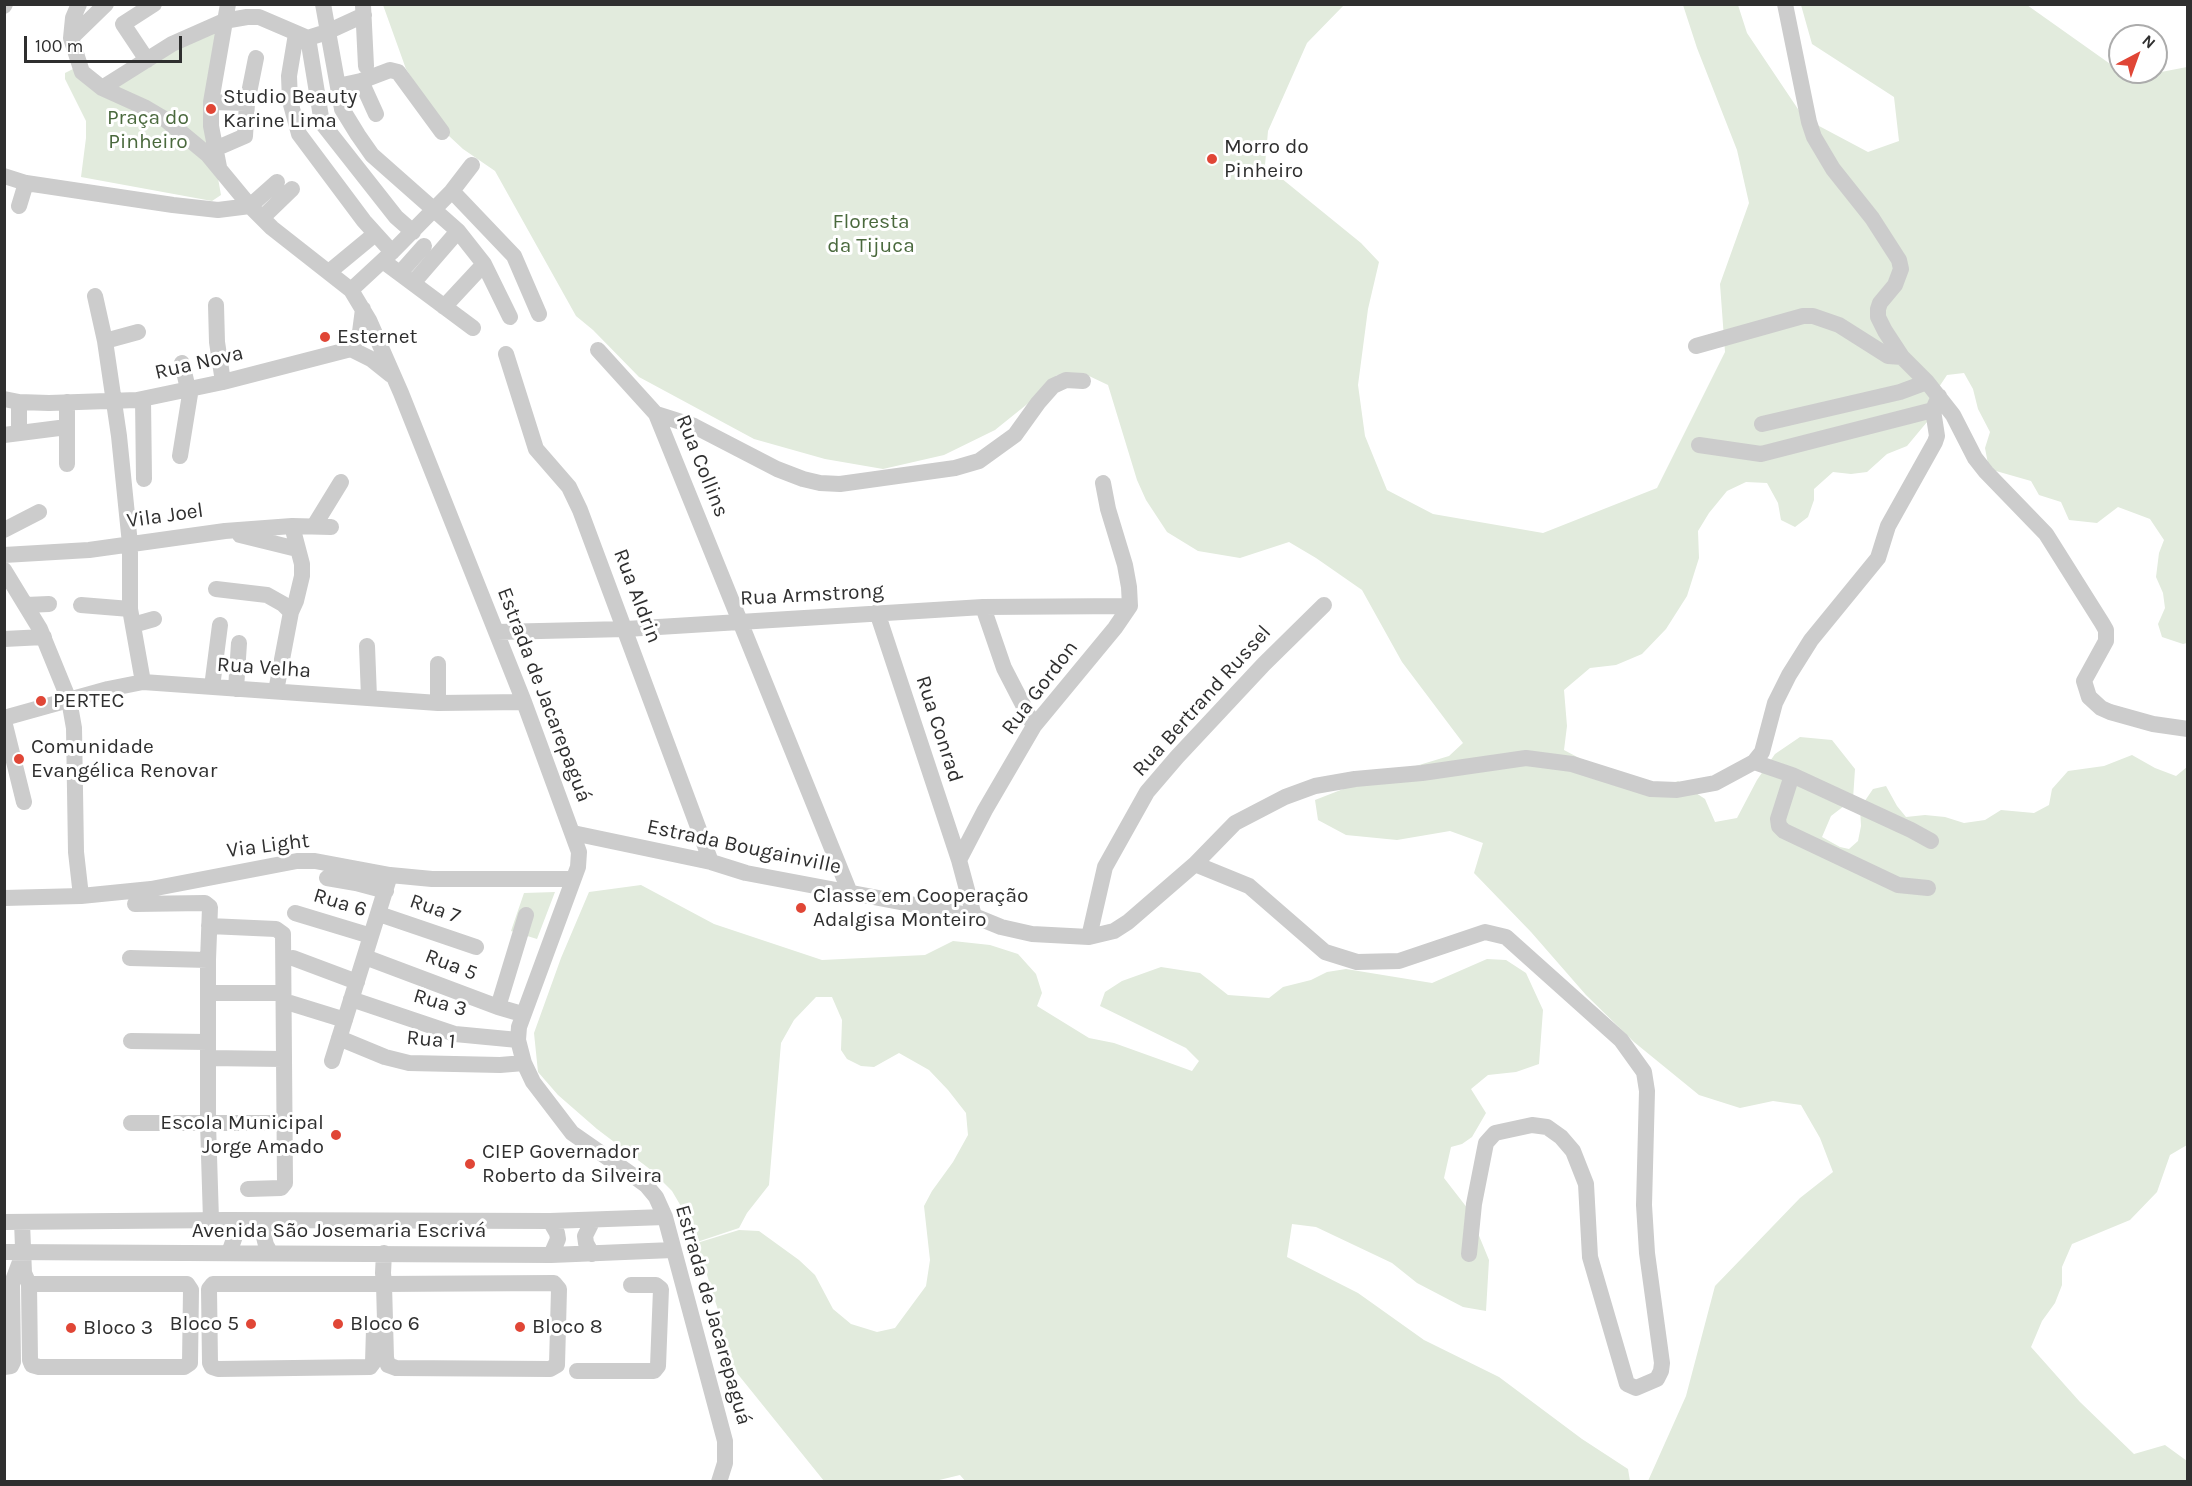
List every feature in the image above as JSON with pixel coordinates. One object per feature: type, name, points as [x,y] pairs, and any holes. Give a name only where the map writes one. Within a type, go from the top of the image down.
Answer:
[{"type":"street","name":"Estrada de Jacarepaguá","points":[[79,4],[73,18],[71,38],[82,72],[102,88],[144,106],[166,120],[207,154],[256,212],[282,237],[351,290],[363,309],[393,376],[440,486],[466,558],[524,702],[573,834],[579,859],[522,1014],[518,1040],[524,1063],[533,1082],[572,1133],[646,1185],[656,1197],[665,1217],[725,1441],[725,1463],[719,1482]]},
{"type":"street","points":[[71,38],[104,7],[117,25],[123,24],[154,4]]},
{"type":"street","points":[[323,4],[342,109],[372,155],[458,231],[484,264],[510,317]]},
{"type":"street","points":[[1785,4],[1814,137],[1833,169],[1872,218],[1899,260],[1901,269],[1898,280],[1880,303],[1878,317],[1902,357],[1927,381],[1936,403],[1936,436],[1935,442],[1888,526],[1878,558],[1811,640],[1789,675],[1775,704],[1762,752],[1754,762],[1792,775],[1931,841]]},
{"type":"street","points":[[102,88],[226,13],[248,16],[261,11],[302,36],[327,33],[364,10]]},
{"type":"street","points":[[364,10],[364,73],[376,114]]},
{"type":"street","points":[[219,168],[211,102],[226,13]]},
{"type":"street","points":[[123,24],[147,60]]},
{"type":"street","points":[[302,36],[322,123],[396,217],[413,232]]},
{"type":"street","points":[[302,36],[288,76],[290,100],[299,134],[375,234],[388,257],[406,278],[473,328]]},
{"type":"street","points":[[215,149],[244,138],[256,58]]},
{"type":"street","points":[[338,86],[364,73],[390,70],[398,72],[442,132]]},
{"type":"street","points":[[211,102],[248,103]]},
{"type":"street","points":[[299,134],[322,123],[342,109]]},
{"type":"street","points":[[334,183],[372,155]]},
{"type":"street","points":[[351,290],[435,210],[472,165]]},
{"type":"street","points":[[4,176],[26,183],[173,205],[256,212],[284,186]]},
{"type":"street","points":[[19,206],[26,183]]},
{"type":"street","points":[[226,209],[236,189]]},
{"type":"street","points":[[452,191],[514,256],[539,314]]},
{"type":"street","points":[[406,278],[458,231]]},
{"type":"street","points":[[328,272],[375,234]]},
{"type":"street","points":[[406,278],[424,246]]},
{"type":"street","points":[[444,307],[484,264]]},
{"type":"street","points":[[96,296],[105,340],[123,476],[130,544],[131,617],[143,682]]},
{"type":"street","points":[[216,306],[217,342],[223,381]]},
{"type":"street","points":[[363,309],[360,332],[351,349],[371,359],[393,376]]},
{"type":"street","points":[[1696,346],[1803,316],[1813,316],[1839,325],[1888,356],[1902,357]]},
{"type":"street","points":[[105,340],[138,332]]},
{"type":"street","name":"Rua Nova","points":[[12,400],[67,402],[143,399],[351,349]]},
{"type":"street","points":[[598,350],[656,414]]},
{"type":"street","name":"Rua Aldrin","points":[[506,354],[536,449],[569,487],[580,510],[711,862]]},
{"type":"street","points":[[180,456],[190,389],[182,363]]},
{"type":"street","name":"Rua Collins","points":[[656,414],[694,426],[777,469],[803,479],[840,484],[955,468],[979,460],[1015,435],[1038,402],[1059,383],[1074,379],[1083,381]]},
{"type":"street","points":[[1761,424],[1900,392],[1927,381]]},
{"type":"street","points":[[123,476],[147,484],[143,399]]},
{"type":"street","points":[[12,400],[12,434],[67,427]]},
{"type":"street","points":[[67,402],[67,464]]},
{"type":"street","points":[[1699,445],[1761,454],[1936,403]]},
{"type":"street","points":[[1936,403],[1953,415],[1974,458],[2046,534],[2106,630],[2106,641],[2084,681],[2090,697],[2100,708],[2110,712],[2153,724],[2187,729]]},
{"type":"street","name":"Rua Collins","points":[[656,414],[850,893]]},
{"type":"street","points":[[314,526],[341,482]]},
{"type":"street","points":[[1103,483],[1108,509],[1125,564],[1130,606]]},
{"type":"street","points":[[4,530],[39,512]]},
{"type":"street","points":[[276,691],[291,612],[302,576],[302,564],[292,526]]},
{"type":"street","name":"Vila Joel","points":[[4,555],[89,550],[225,531],[292,526],[331,527]]},
{"type":"street","points":[[225,531],[297,549]]},
{"type":"street","points":[[6,576],[44,637],[69,700],[74,728],[76,852],[81,896]]},
{"type":"street","points":[[216,589],[267,595],[283,604],[291,612]]},
{"type":"street","points":[[26,605],[50,604]]},
{"type":"street","points":[[81,605],[131,617],[154,619]]},
{"type":"street","name":"Rua Bertrand Russel","points":[[1089,937],[1105,867],[1148,792],[1177,756],[1264,664],[1324,605]]},
{"type":"street","name":"Rua Armstrong","points":[[497,632],[626,629],[984,607],[1130,606]]},
{"type":"street","name":"Rua Gordon","points":[[959,860],[1034,726],[1115,628],[1130,606]]},
{"type":"street","points":[[984,607],[1004,668],[1034,726]]},
{"type":"street","name":"Rua Conrad","points":[[877,612],[959,860]]},
{"type":"street","points":[[212,687],[220,625]]},
{"type":"street","points":[[4,639],[44,637]]},
{"type":"street","points":[[236,689],[239,643]]},
{"type":"street","points":[[367,646],[369,697]]},
{"type":"street","points":[[438,664],[438,703]]},
{"type":"street","name":"Rua Velha","points":[[4,719],[108,689],[143,682],[438,703],[524,702]]},
{"type":"street","points":[[4,719],[24,802]]},
{"type":"street","name":"Estrada Bougainville","points":[[573,834],[711,862],[746,873],[974,916],[1001,927],[1032,934],[1089,937],[1114,931],[1128,922],[1195,864],[1234,824],[1315,786],[1526,758],[1572,764],[1651,789],[1677,789],[1715,783],[1754,762]]},
{"type":"street","points":[[1792,775],[1778,819],[1779,826],[1784,831],[1898,885],[1928,888]]},
{"type":"street","points":[[959,860],[974,916]]},
{"type":"street","name":"Via Light","points":[[4,898],[81,896],[151,889],[297,861],[315,861],[388,883],[432,879],[573,879]]},
{"type":"street","points":[[1195,864],[1249,886],[1325,952],[1357,962],[1399,961],[1485,932],[1506,937],[1621,1040],[1644,1072],[1647,1091],[1644,1204],[1647,1253],[1662,1363],[1657,1378],[1636,1388],[1627,1384],[1590,1257],[1586,1184],[1573,1151],[1561,1137],[1547,1127],[1532,1125],[1495,1133],[1486,1143],[1474,1204],[1469,1254]]},
{"type":"street","points":[[327,878],[388,883],[332,1061]]},
{"type":"street","points":[[135,904],[206,903],[210,907],[207,960],[208,1123],[219,1220],[232,1227],[235,1236],[229,1252]]},
{"type":"street","name":"Rua 6","points":[[295,913],[371,936]]},
{"type":"street","name":"Rua 7","points":[[379,914],[476,947]]},
{"type":"street","points":[[498,1007],[526,915]]},
{"type":"street","points":[[209,926],[276,929],[282,931],[284,938],[285,1185],[281,1188],[248,1190]]},
{"type":"street","name":"Rua 5","points":[[365,957],[522,1014]]},
{"type":"street","points":[[130,958],[207,960]]},
{"type":"street","points":[[293,958],[357,982]]},
{"type":"street","points":[[208,993],[286,998],[345,1020]]},
{"type":"street","name":"Rua 3","points":[[351,999],[455,1034],[518,1040]]},
{"type":"street","name":"Rua 1","points":[[339,1038],[385,1057],[409,1063],[500,1065],[524,1063]]},
{"type":"street","points":[[131,1041],[283,1059]]},
{"type":"street","points":[[131,1123],[285,1123]]},
{"type":"street","name":"Avenida São Josemaria Escrivá","points":[[4,1222],[550,1221],[665,1217]]},
{"type":"street","points":[[592,1254],[585,1236],[593,1220]]},
{"type":"street","points":[[270,1221],[265,1228],[264,1237],[270,1252]]},
{"type":"street","points":[[550,1221],[555,1227],[558,1239],[551,1255]]},
{"type":"street","points":[[22,1222],[24,1273],[30,1284],[30,1360],[35,1366],[184,1367],[190,1363],[190,1290],[187,1284],[30,1284]]},
{"type":"street","name":"Avenida São Josemaria Escrivá","points":[[4,1252],[551,1255],[673,1250]]},
{"type":"street","points":[[4,1367],[11,1366],[13,1362],[8,1283],[22,1252]]},
{"type":"street","points":[[380,1253],[380,1284],[374,1363],[370,1368],[218,1369],[211,1365],[209,1289],[213,1284],[380,1284],[555,1283],[559,1290],[557,1365],[550,1369],[391,1367],[386,1358],[380,1284]]},
{"type":"street","points":[[577,1371],[648,1371],[656,1369],[660,1363],[662,1293],[656,1285],[631,1285]]},
{"type":"street","points":[[662,1293],[684,1286]]},
{"type":"green space","name":"Floresta da Tijuca","points":[[383,5],[1344,5],[1307,43],[1268,131],[1265,165],[1361,243],[1379,262],[1368,309],[1358,385],[1365,436],[1387,490],[1433,514],[1543,533],[1657,488],[1725,352],[1720,284],[1749,203],[1737,150],[1697,48],[1683,5],[1738,5],[1747,33],[1804,118],[1868,152],[1899,141],[1894,97],[1812,44],[1801,5],[2027,5],[2108,62],[2108,84],[2168,84],[2168,71],[2187,67],[2187,643],[2183,644],[2162,637],[2158,624],[2165,608],[2163,593],[2156,577],[2159,553],[2164,540],[2150,519],[2118,507],[2097,523],[2069,520],[2061,502],[2039,495],[2031,481],[1989,469],[1985,448],[1990,432],[1978,409],[1973,389],[1964,373],[1947,375],[1937,390],[1937,410],[1907,446],[1887,454],[1867,472],[1851,474],[1833,472],[1814,489],[1814,500],[1808,517],[1795,527],[1781,520],[1778,503],[1767,483],[1746,482],[1727,491],[1698,531],[1699,558],[1687,596],[1666,629],[1642,654],[1616,665],[1590,668],[1564,690],[1567,726],[1564,750],[1613,776],[1656,789],[1678,781],[1705,799],[1715,822],[1737,818],[1757,780],[1775,754],[1800,737],[1832,740],[1855,769],[1853,799],[1831,816],[1822,837],[1840,847],[1849,849],[1858,841],[1861,826],[1860,808],[1873,789],[1886,786],[1906,817],[1925,815],[1945,817],[1964,823],[1985,820],[2001,810],[2034,813],[2049,805],[2052,789],[2068,771],[2104,766],[2132,755],[2155,768],[2176,776],[2187,767],[2187,1145],[2170,1155],[2157,1192],[2130,1220],[2072,1244],[2062,1267],[2062,1285],[2055,1303],[2042,1321],[2031,1347],[2080,1402],[2134,1454],[2165,1445],[2187,1461],[2187,1481],[1648,1481],[1686,1396],[1715,1286],[1800,1198],[1833,1172],[1820,1138],[1801,1105],[1773,1101],[1740,1108],[1699,1095],[1634,1042],[1586,995],[1531,932],[1474,873],[1483,843],[1450,831],[1397,840],[1346,835],[1318,820],[1315,800],[1356,784],[1449,756],[1463,743],[1402,662],[1362,590],[1289,542],[1240,558],[1198,551],[1167,532],[1146,500],[1137,480],[1108,385],[1087,375],[1057,375],[1041,393],[995,430],[944,455],[883,469],[825,459],[754,439],[639,377],[576,316],[495,171],[463,149],[449,136],[406,69]]},
{"type":"green space","name":"Praça do Pinheiro","points":[[217,26],[218,178],[221,195],[212,201],[81,177],[86,121],[65,79],[65,73],[73,69],[95,87]]},
{"type":"green space","points":[[641,885],[714,924],[822,960],[925,955],[953,941],[990,945],[1018,954],[1036,974],[1042,993],[1037,1006],[1089,1038],[1114,1043],[1192,1071],[1199,1061],[1186,1048],[1100,1006],[1105,992],[1122,981],[1161,967],[1200,973],[1228,995],[1269,998],[1283,987],[1311,980],[1327,972],[1346,969],[1432,983],[1487,959],[1506,960],[1526,973],[1543,1010],[1539,1064],[1516,1072],[1488,1075],[1471,1089],[1486,1113],[1472,1137],[1462,1144],[1451,1147],[1444,1178],[1468,1209],[1489,1260],[1486,1311],[1463,1307],[1417,1283],[1392,1263],[1316,1227],[1292,1224],[1287,1257],[1358,1293],[1424,1340],[1499,1377],[1582,1439],[1628,1469],[1630,1481],[966,1482],[960,1475],[931,1482],[824,1481],[724,1357],[717,1335],[718,1310],[697,1243],[739,1230],[759,1231],[799,1260],[815,1275],[833,1309],[851,1324],[877,1332],[895,1328],[926,1286],[930,1260],[924,1206],[968,1135],[966,1113],[929,1070],[899,1053],[874,1067],[861,1066],[847,1059],[841,1050],[842,1020],[832,997],[816,997],[794,1020],[781,1043],[769,1185],[747,1213],[739,1228],[697,1242],[692,1225],[672,1191],[651,1170],[597,1129],[558,1095],[538,1072],[534,1033],[561,958],[589,892]]},
{"type":"green space","points":[[555,892],[537,939],[511,931],[524,893]]},
{"type":"place","name":"Studio Beauty Karine Lima","points":[[211,109]]},
{"type":"place","name":"Morro do Pinheiro","points":[[1212,159]]},
{"type":"place","name":"Esternet","points":[[325,337]]},
{"type":"place","name":"PERTEC","points":[[41,701]]},
{"type":"place","name":"Comunidade Evangélica Renovar","points":[[19,759]]},
{"type":"place","name":"Classe em Cooperação Adalgisa Monteiro","points":[[801,908]]},
{"type":"place","name":"Escola Municipal Jorge Amado","points":[[336,1135]]},
{"type":"place","name":"CIEP Governador Roberto da Silveira","points":[[470,1164]]},
{"type":"place","name":"Bloco 5","points":[[251,1324]]},
{"type":"place","name":"Bloco 6","points":[[338,1324]]},
{"type":"place","name":"Bloco 8","points":[[520,1327]]},
{"type":"place","name":"Bloco 3","points":[[71,1328]]}]
